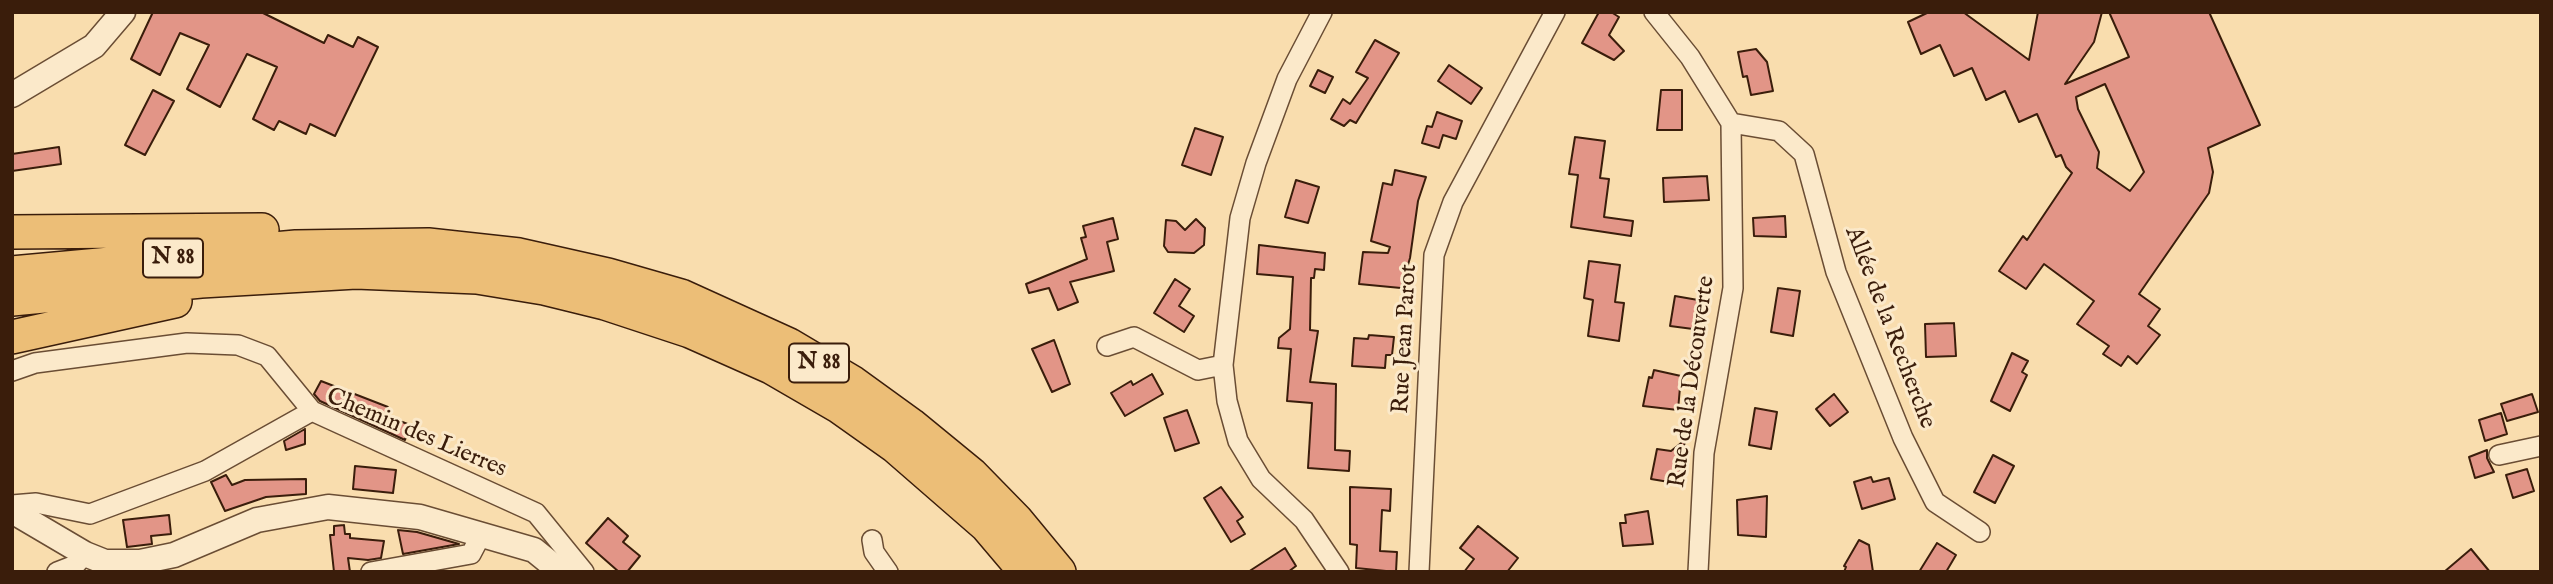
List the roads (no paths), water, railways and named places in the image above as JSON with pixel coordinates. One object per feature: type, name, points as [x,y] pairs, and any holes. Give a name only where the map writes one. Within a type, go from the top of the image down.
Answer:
[{"type":"highway","points":[[12,233],[306,230],[335,245]]},
{"type":"highway","name":"N 88","points":[[12,273],[335,245],[429,245],[519,255],[608,275],[681,296],[789,345],[853,383],[911,425],[972,475],[1016,520],[1059,572]]},
{"type":"highway","name":"N 88","points":[[12,299],[201,281],[356,272],[477,277],[568,294],[690,331],[771,367],[840,407],[895,446],[987,526],[1026,572]]},
{"type":"highway","points":[[12,337],[186,298],[201,281]]},
{"type":"street","points":[[12,95],[94,46],[123,12]]},
{"type":"street","points":[[1322,12],[1287,79],[1243,207],[1223,365],[1227,401],[1238,441],[1261,479],[1304,520],[1339,572]]},
{"type":"street","name":"Rue Jean Parot","points":[[1419,572],[1434,255],[1453,202],[1555,12]]},
{"type":"street","points":[[1654,12],[1690,57],[1731,123]]},
{"type":"street","name":"Allée de la Recherche","points":[[1731,123],[1779,131],[1804,154],[1836,272],[1903,438],[1935,502],[1980,532]]},
{"type":"street","name":"Rue de la Découverte","points":[[1698,572],[1704,453],[1733,288],[1731,123]]},
{"type":"street","points":[[1107,346],[1134,337],[1198,370],[1223,365]]},
{"type":"street","points":[[12,371],[35,363],[187,343],[238,345],[267,356],[312,411]]},
{"type":"street","name":"Chemin des Lierres","points":[[12,505],[36,503],[90,514],[205,471],[312,411],[536,513],[584,572]]},
{"type":"street","points":[[2499,455],[2541,446]]},
{"type":"street","points":[[12,512],[85,554],[105,562],[140,562],[174,555],[257,520],[328,507],[420,517],[534,550],[561,572]]},
{"type":"street","points":[[371,572],[471,554],[481,535]]},
{"type":"street","points":[[872,540],[874,552],[888,572]]},
{"type":"street","points":[[57,572],[75,565],[85,554]]}]
